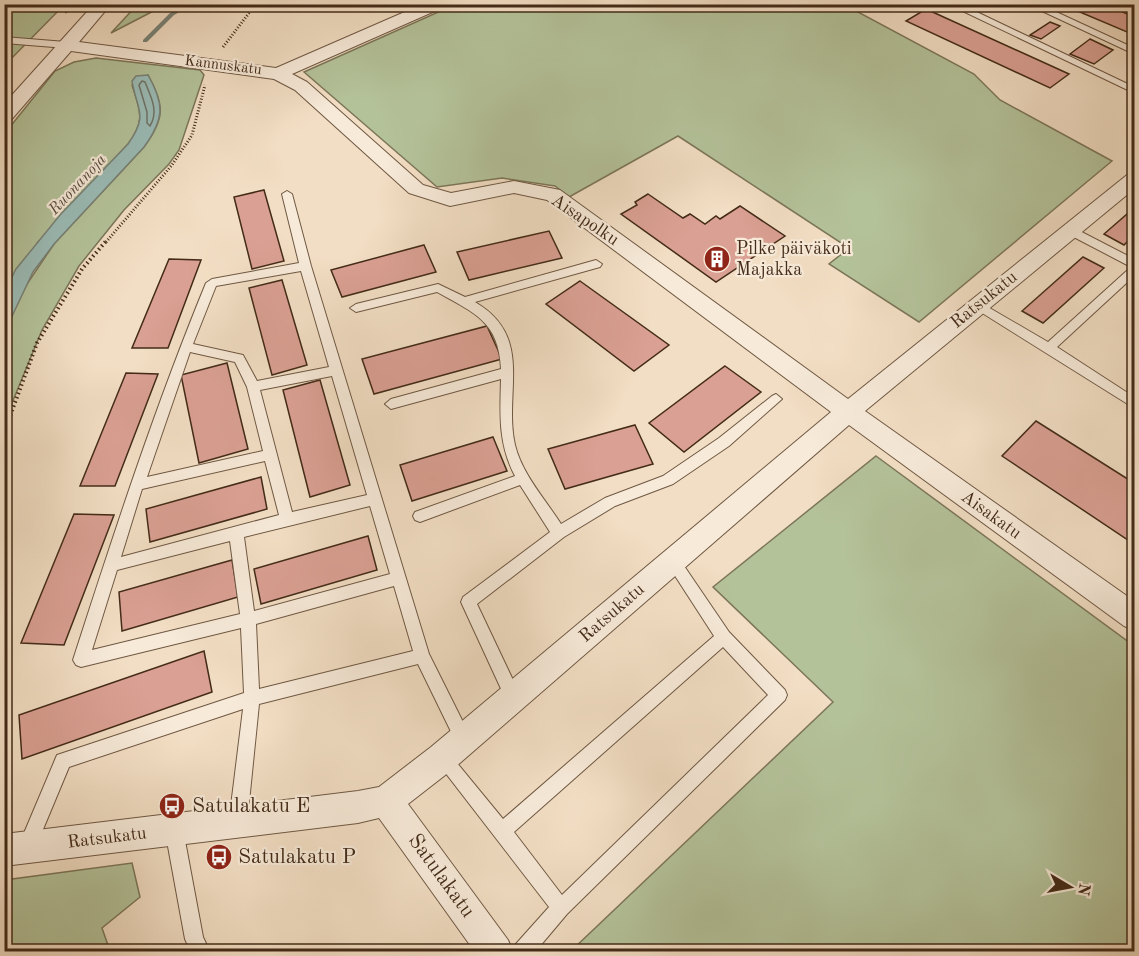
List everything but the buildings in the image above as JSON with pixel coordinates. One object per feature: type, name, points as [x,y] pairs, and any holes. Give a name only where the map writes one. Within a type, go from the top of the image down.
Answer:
[{"type":"street","points":[[4,116],[103,4]]},
{"type":"street","name":"Kannuskatu","points":[[66,45],[278,74],[438,4]]},
{"type":"street","name":"Aisapolku","points":[[278,74],[301,86],[416,189],[450,200],[514,187],[553,195],[848,412]]},
{"type":"street","name":"Ratsukatu","points":[[16,848],[358,807],[386,801],[514,699],[848,412],[1134,180]]},
{"type":"street","name":"Aisakatu","points":[[848,412],[1134,617]]},
{"type":"street","name":"Satulakatu","points":[[386,801],[496,951]]},
{"type":"lane","points":[[952,4],[1134,90]]},
{"type":"lane","points":[[1031,4],[1134,51]]},
{"type":"lane","points":[[4,40],[66,45]]},
{"type":"lane","points":[[287,194],[305,266],[422,656],[464,740]]},
{"type":"lane","points":[[1070,230],[1134,264]]},
{"type":"lane","points":[[462,302],[596,264]]},
{"type":"lane","points":[[305,266],[212,283],[186,347],[137,485],[81,660],[248,619],[399,578]]},
{"type":"lane","points":[[1049,348],[1134,270]]},
{"type":"lane","points":[[356,308],[438,288],[483,313],[502,336],[508,372],[505,404],[509,446],[524,478],[560,533]]},
{"type":"lane","points":[[976,306],[1049,348],[1134,403]]},
{"type":"lane","points":[[186,347],[239,358],[253,387],[287,519]]},
{"type":"lane","points":[[253,387],[336,370]]},
{"type":"lane","points":[[391,404],[508,372]]},
{"type":"lane","points":[[514,699],[468,602],[560,533],[610,502],[668,480],[724,442],[776,399]]},
{"type":"lane","points":[[137,485],[271,454]]},
{"type":"lane","points":[[420,516],[524,478]]},
{"type":"lane","points":[[110,566],[375,498]]},
{"type":"lane","points":[[236,533],[248,619],[252,698],[238,822]]},
{"type":"lane","points":[[522,951],[561,908],[779,695],[724,637],[673,561]]},
{"type":"lane","points":[[502,831],[724,637]]},
{"type":"lane","points":[[16,848],[63,761],[252,698],[422,656]]},
{"type":"lane","points":[[442,758],[561,908]]},
{"type":"lane","points":[[174,830],[194,939],[201,951]]},
{"type":"path","points":[[4,432],[37,343],[82,269],[172,165],[192,135],[210,65],[256,4]]},
{"type":"green space","points":[[5,5],[64,5],[5,65]]},
{"type":"green space","points":[[137,5],[165,5],[111,33]]},
{"type":"green space","points":[[454,5],[845,5],[974,74],[1000,100],[1112,161],[919,322],[829,264],[849,248],[678,136],[569,197],[555,186],[502,178],[437,187],[304,72]]},
{"type":"green space","points":[[96,58],[200,70],[204,75],[179,150],[169,164],[124,210],[79,266],[42,330],[5,420],[5,331],[25,287],[54,244],[144,147],[159,120],[158,95],[148,75],[132,85],[140,115],[134,136],[38,242],[5,291],[5,133],[55,71],[74,62]]},
{"type":"green space","points":[[876,456],[1134,646],[1134,951],[571,951],[833,702],[713,587]]},
{"type":"green space","points":[[132,863],[140,897],[102,928],[110,951],[5,951],[5,880]]},
{"type":"water","points":[[148,75],[157,95],[160,112],[151,137],[54,244],[33,272],[5,331],[5,291],[16,269],[60,215],[128,144],[140,119],[132,81],[136,76]]},
{"type":"waterway","name":"Ruonanoja","points":[[145,41],[172,14],[191,4]]},
{"type":"place","name":"Pilke päiväkoti Majakka","points":[[717,259]]},
{"type":"place","name":"Satulakatu E","points":[[172,806]]},
{"type":"place","name":"Satulakatu P","points":[[219,857]]}]
